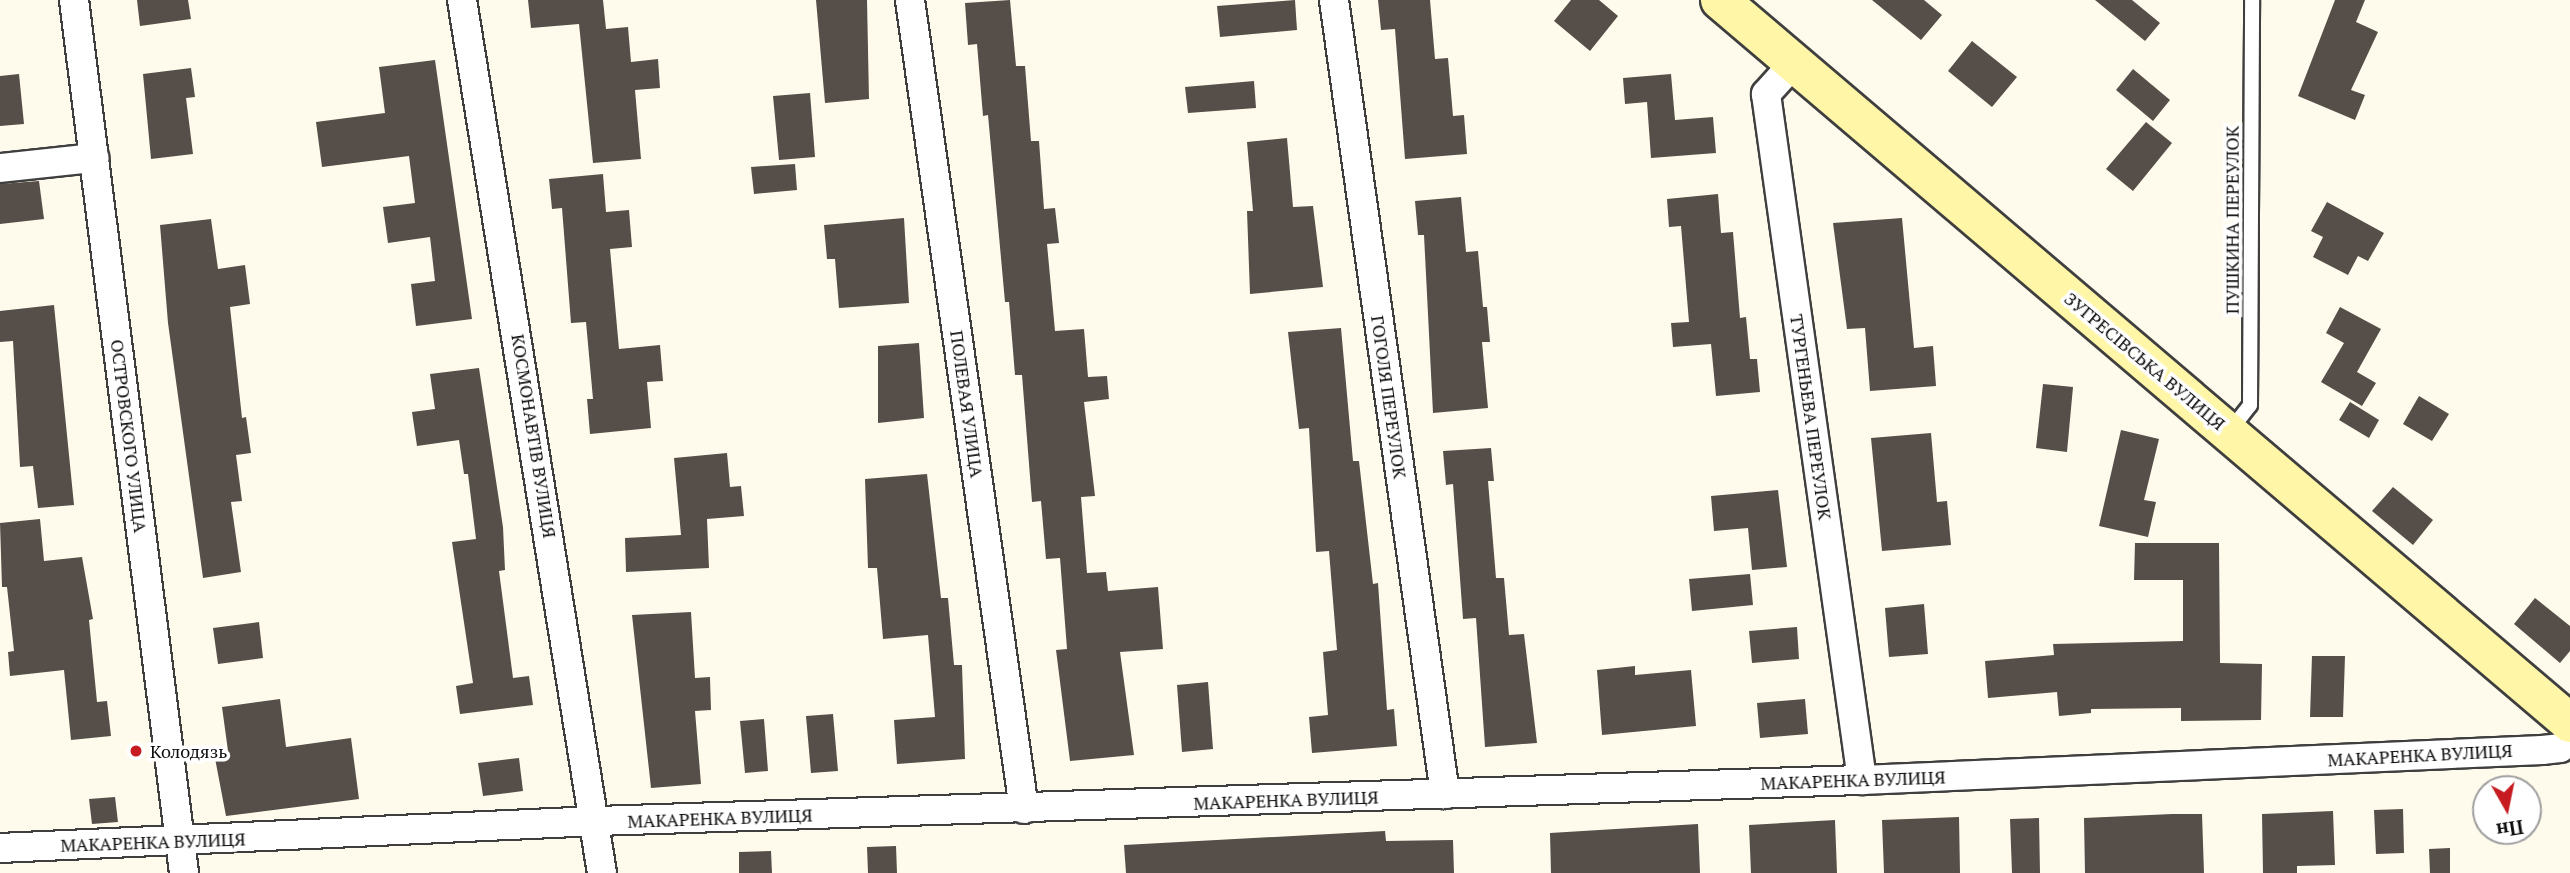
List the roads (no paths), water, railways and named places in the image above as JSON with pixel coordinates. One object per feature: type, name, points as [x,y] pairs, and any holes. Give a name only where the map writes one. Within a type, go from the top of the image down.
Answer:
[{"type":"street","name":"ОСТРОВСКОГО УЛИЦА","points":[[74,0],[184,873]]},
{"type":"street","name":"КОСМОНАВТІВ ВУЛИЦЯ","points":[[461,0],[597,821],[602,873]]},
{"type":"street","name":"ПОЛЕВАЯ УЛИЦА","points":[[910,0],[1024,809]]},
{"type":"street","name":"ГОГОЛЯ ПЕРЕУЛОК","points":[[1334,0],[1445,794]]},
{"type":"street","name":"ЗУГРЕСІВСЬКА ВУЛИЦЯ","points":[[1720,0],[2570,723]]},
{"type":"street","name":"ТУРГЕНЬЕВА ПЕРЕУЛОК","points":[[1794,63],[1766,94],[1862,780]]},
{"type":"street","points":[[0,168],[94,158]]},
{"type":"street","name":"МАКАРЕНКА ВУЛИЦЯ","points":[[0,848],[597,821],[1862,780],[2542,750],[2560,748],[2570,740]]},
{"type":"lane","name":"ПУШКИНА ПЕРЕУЛОК","points":[[2229,432],[2250,405],[2252,0]]},
{"type":"place","name":"Колодязь","points":[[136,751]]}]
